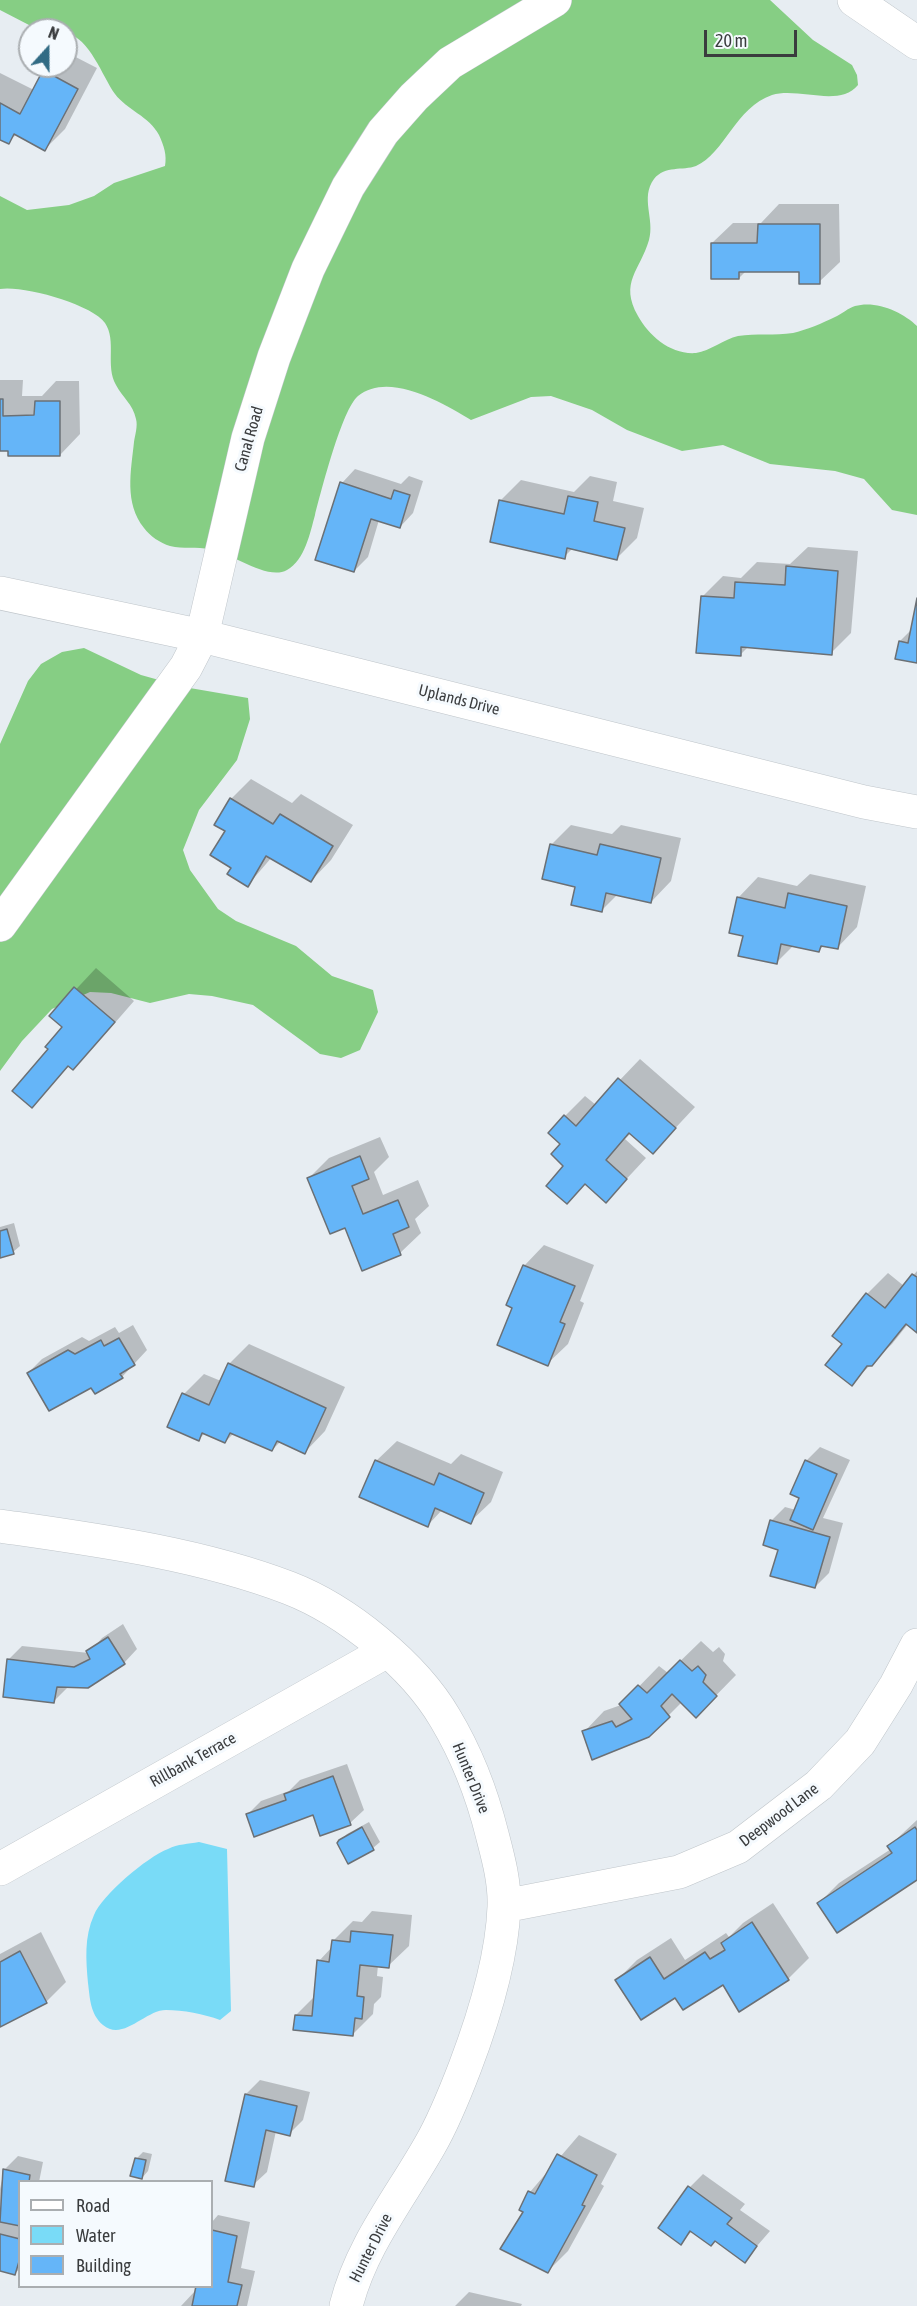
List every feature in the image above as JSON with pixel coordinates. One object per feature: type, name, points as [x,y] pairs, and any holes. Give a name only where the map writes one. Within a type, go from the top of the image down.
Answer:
[{"type":"street","name":"Canal Road","points":[[0,925],[179,676],[202,636],[248,438],[308,269],[348,187],[383,132],[414,97],[450,63],[555,0]]},
{"type":"street","points":[[854,0],[917,43]]},
{"type":"street","name":"Uplands Drive","points":[[0,593],[202,636],[864,802],[917,812]]},
{"type":"street","name":"Hunter Drive","points":[[0,1526],[144,1549],[218,1565],[281,1585],[343,1617],[387,1651],[414,1677],[445,1717],[472,1773],[500,1863],[504,1906],[496,1967],[465,2066],[431,2142],[376,2232],[351,2286],[346,2306]]},
{"type":"street","name":"Deepwood Lane","points":[[504,1906],[679,1872],[738,1847],[819,1785],[860,1742],[896,1685],[917,1645]]},
{"type":"street","name":"Rillbank Terrace","points":[[0,1869],[387,1651]]},
{"type":"green space","points":[[0,0],[770,0],[813,40],[852,65],[857,75],[858,85],[850,92],[840,95],[783,93],[772,95],[749,109],[706,160],[696,166],[669,170],[658,175],[650,186],[648,194],[649,240],[633,277],[630,294],[638,316],[648,330],[662,343],[687,353],[701,352],[738,336],[798,332],[838,316],[852,307],[863,305],[889,308],[911,321],[917,326],[917,515],[892,510],[864,479],[835,471],[770,464],[723,445],[682,451],[627,430],[592,410],[551,396],[531,397],[471,420],[416,392],[385,387],[371,389],[358,396],[345,417],[306,546],[293,566],[287,570],[270,572],[210,549],[166,545],[149,534],[134,508],[130,486],[137,422],[135,414],[113,378],[110,338],[105,323],[86,309],[56,297],[24,290],[0,289],[0,196],[27,210],[69,205],[94,196],[114,183],[165,166],[164,147],[155,128],[115,94],[89,50],[78,39],[78,18],[18,19],[0,10]]},
{"type":"green space","points":[[84,648],[141,675],[184,687],[248,698],[250,719],[237,760],[199,810],[183,850],[190,870],[218,909],[236,921],[296,946],[332,976],[373,990],[378,1012],[360,1050],[341,1058],[320,1054],[253,1005],[212,996],[189,994],[150,1003],[111,993],[90,992],[52,1009],[22,1041],[0,1071],[0,744],[28,681],[41,664],[62,652]]},
{"type":"water","points":[[199,1842],[227,1849],[231,2011],[220,2020],[193,2013],[158,2011],[126,2028],[111,2029],[103,2025],[95,2016],[89,1994],[86,1949],[94,1915],[115,1887],[159,1853],[179,1845]]},
{"type":"building","points":[[39,78],[58,78],[78,89],[45,151],[14,134],[9,144],[0,140],[0,103],[20,114]]},
{"type":"building","points":[[758,224],[820,224],[820,284],[799,284],[799,272],[739,272],[739,279],[711,279],[711,243],[757,243]]},
{"type":"building","points":[[0,399],[3,399],[3,416],[34,415],[35,401],[60,401],[60,456],[8,456],[8,451],[0,451]]},
{"type":"building","points":[[340,482],[391,499],[394,490],[410,495],[400,528],[371,519],[354,572],[315,560]]},
{"type":"building","points":[[568,496],[598,502],[594,521],[625,528],[617,560],[567,548],[565,559],[490,542],[499,500],[564,514]]},
{"type":"building","points":[[786,566],[838,571],[832,655],[741,647],[741,656],[696,653],[701,596],[734,598],[735,582],[785,585]]},
{"type":"building","points":[[917,598],[917,663],[895,659],[899,641],[908,643]]},
{"type":"building","points":[[230,798],[273,824],[280,814],[333,846],[311,882],[266,856],[248,887],[227,874],[231,868],[210,855],[225,831],[214,825]]},
{"type":"building","points":[[550,844],[597,855],[600,844],[661,858],[651,903],[606,893],[602,912],[571,905],[575,887],[542,879]]},
{"type":"building","points":[[788,893],[847,906],[838,949],[821,946],[819,952],[781,944],[777,964],[738,956],[743,936],[729,933],[737,897],[785,908]]},
{"type":"building","points":[[74,987],[115,1022],[73,1070],[68,1066],[32,1108],[12,1091],[48,1049],[45,1047],[62,1027],[49,1016]]},
{"type":"building","points":[[618,1078],[676,1128],[653,1154],[629,1133],[606,1160],[627,1179],[606,1203],[585,1184],[567,1204],[546,1186],[563,1166],[551,1154],[560,1144],[548,1133],[564,1115],[576,1126]]},
{"type":"building","points":[[360,1156],[369,1179],[352,1186],[363,1214],[398,1200],[409,1227],[393,1234],[401,1255],[362,1271],[345,1228],[330,1234],[307,1178]]},
{"type":"building","points":[[7,1229],[14,1254],[0,1258],[0,1231]]},
{"type":"building","points":[[523,1265],[575,1286],[560,1322],[565,1324],[548,1366],[497,1345],[512,1308],[506,1305]]},
{"type":"building","points":[[912,1274],[917,1277],[917,1333],[906,1324],[872,1366],[867,1366],[852,1386],[825,1365],[842,1344],[832,1336],[866,1293],[885,1308]]},
{"type":"building","points":[[119,1338],[135,1365],[120,1374],[123,1378],[95,1394],[91,1388],[49,1411],[27,1373],[68,1350],[75,1354],[101,1340],[104,1346]]},
{"type":"building","points":[[228,1363],[326,1408],[305,1454],[277,1441],[272,1451],[230,1433],[225,1443],[202,1433],[199,1441],[167,1427],[182,1393],[209,1405]]},
{"type":"building","points":[[375,1460],[434,1485],[439,1473],[484,1493],[471,1524],[435,1508],[428,1527],[359,1497]]},
{"type":"building","points":[[805,1460],[837,1474],[813,1530],[790,1520],[799,1498],[790,1494]]},
{"type":"building","points":[[770,1520],[830,1537],[815,1588],[770,1576],[778,1550],[763,1545]]},
{"type":"building","points":[[108,1637],[125,1664],[88,1688],[57,1687],[54,1703],[3,1697],[7,1659],[74,1667],[90,1659],[86,1651]]},
{"type":"building","points":[[680,1660],[692,1671],[698,1666],[706,1675],[703,1682],[717,1696],[696,1718],[672,1694],[661,1706],[670,1717],[649,1737],[592,1760],[582,1731],[612,1721],[616,1727],[632,1719],[619,1704],[638,1685],[647,1693]]},
{"type":"building","points":[[333,1776],[351,1825],[320,1836],[313,1815],[254,1837],[246,1814],[286,1800],[284,1794]]},
{"type":"building","points":[[362,1827],[374,1850],[348,1864],[337,1843]]},
{"type":"building","points":[[915,1827],[917,1830],[917,1880],[837,1933],[817,1903],[892,1853],[887,1846]]},
{"type":"building","points":[[752,1922],[789,1980],[739,2012],[723,1985],[683,2010],[675,1998],[641,2020],[615,1980],[650,1957],[664,1979],[705,1952],[710,1959],[725,1950],[721,1943]]},
{"type":"building","points":[[351,1931],[393,1935],[389,1968],[360,1965],[357,1996],[364,1997],[362,2019],[355,2018],[353,2036],[293,2030],[295,2015],[312,2016],[317,1960],[329,1962],[332,1940],[350,1942]]},
{"type":"building","points":[[20,1951],[47,2003],[0,2027],[0,1962]]},
{"type":"building","points":[[245,2094],[297,2106],[290,2136],[266,2130],[254,2187],[225,2181]]},
{"type":"building","points":[[557,2154],[597,2175],[582,2205],[585,2206],[548,2273],[500,2249],[523,2212],[519,2210],[528,2191],[535,2194]]},
{"type":"building","points":[[135,2158],[146,2160],[142,2179],[130,2176]]},
{"type":"building","points":[[3,2169],[30,2175],[29,2180],[18,2180],[18,2226],[0,2222]]},
{"type":"building","points":[[688,2186],[732,2218],[727,2224],[757,2246],[745,2263],[715,2241],[711,2246],[690,2231],[681,2245],[658,2228]]},
{"type":"building","points":[[213,2230],[237,2236],[228,2282],[242,2285],[237,2306],[192,2306],[196,2288],[213,2288]]},
{"type":"building","points":[[0,2234],[18,2238],[18,2265],[15,2275],[0,2271]]}]
